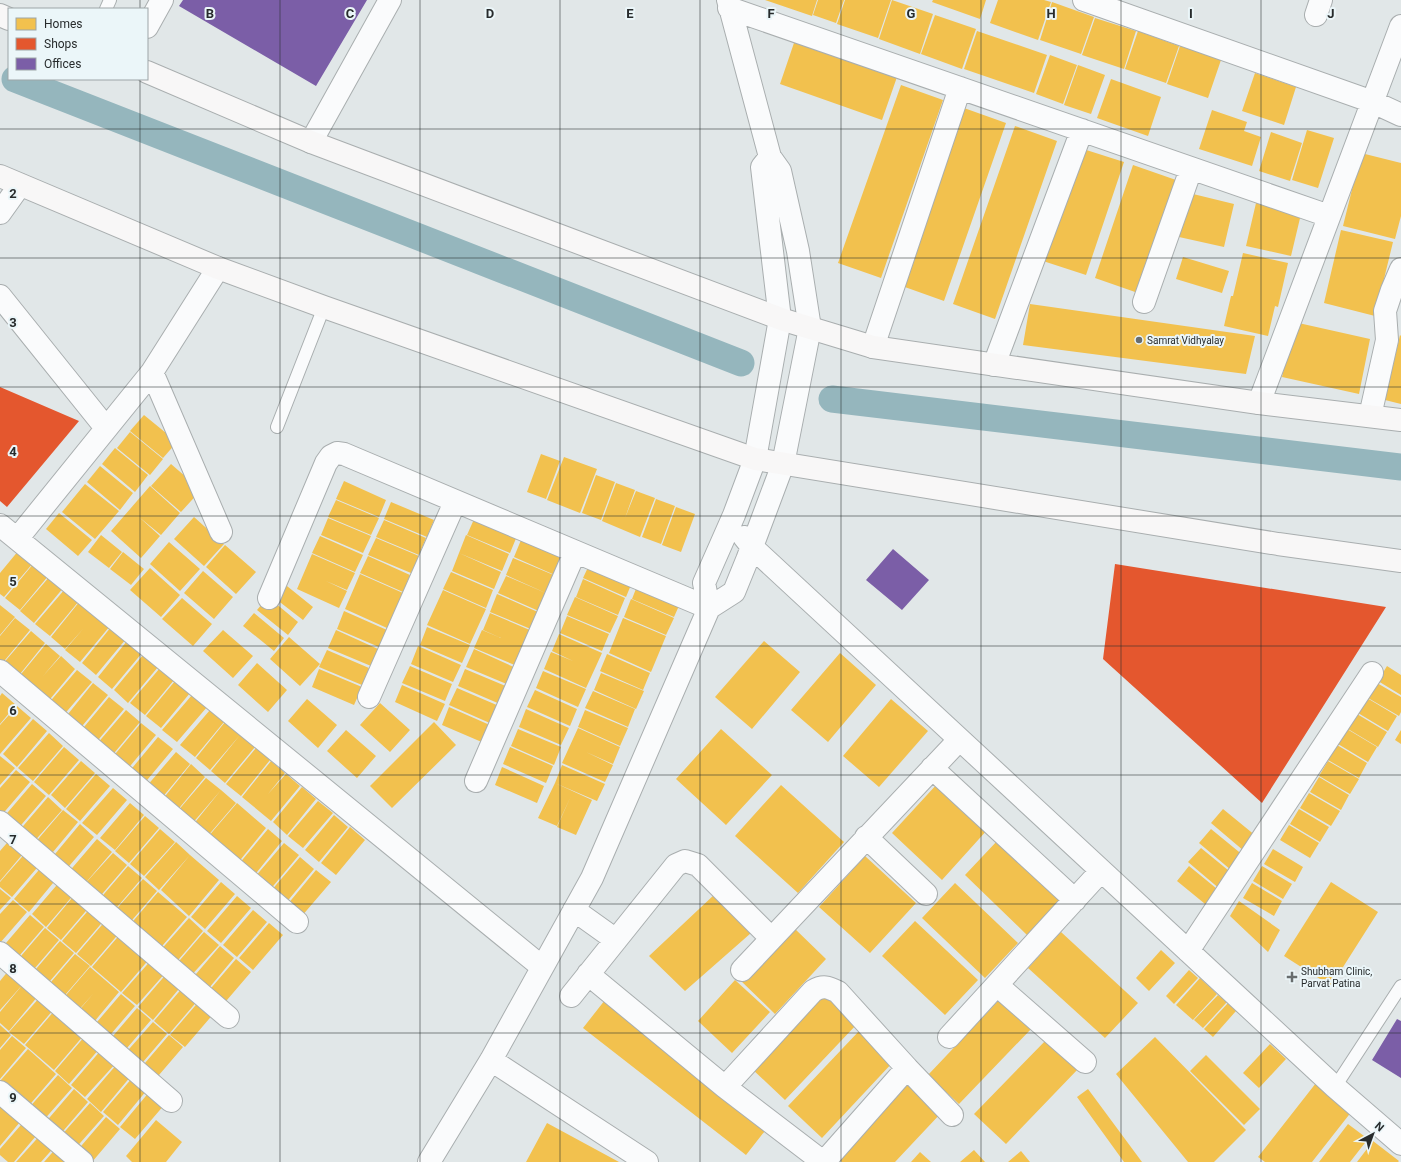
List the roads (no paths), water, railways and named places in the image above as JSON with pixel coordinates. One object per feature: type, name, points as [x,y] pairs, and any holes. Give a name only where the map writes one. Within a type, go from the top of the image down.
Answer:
[{"type":"main road","points":[[148,72],[311,142],[780,319],[873,347],[1259,403],[1401,420]]},
{"type":"main road","points":[[0,176],[218,268],[755,460],[1270,542],[1401,561]]},
{"type":"street","points":[[148,25],[162,0]]},
{"type":"street","points":[[311,142],[390,0]]},
{"type":"street","points":[[1084,0],[1373,102],[1401,116]]},
{"type":"street","points":[[728,4],[960,88],[1329,216]]},
{"type":"street","points":[[708,608],[734,592],[783,464],[810,328],[798,251],[780,171],[770,157],[728,4]]},
{"type":"street","points":[[1259,403],[1401,26]]},
{"type":"street","points":[[873,347],[960,88]]},
{"type":"street","points":[[994,365],[1082,130]]},
{"type":"street","points":[[429,1162],[491,1060],[592,878],[708,608],[704,583],[755,460],[780,319],[762,167],[770,157]]},
{"type":"street","points":[[1144,302],[1190,168]]},
{"type":"street","points":[[0,213],[20,185]]},
{"type":"street","points":[[218,268],[152,372],[106,428],[5,532],[542,967]]},
{"type":"street","points":[[1370,416],[1387,340],[1385,311],[1401,269]]},
{"type":"street","points":[[0,296],[106,428]]},
{"type":"street","points":[[152,372],[221,532]]},
{"type":"street","points":[[269,598],[326,463],[331,456],[337,453],[344,454],[708,608]]},
{"type":"street","points":[[369,697],[455,502]]},
{"type":"street","points":[[731,520],[752,547],[959,740],[1335,1087],[1401,1144]]},
{"type":"street","points":[[476,781],[575,552]]},
{"type":"street","points":[[0,671],[298,922]]},
{"type":"street","points":[[1188,952],[1372,673]]},
{"type":"street","points":[[742,970],[959,740]]},
{"type":"street","points":[[932,768],[1075,900]]},
{"type":"street","points":[[0,822],[228,1017]]},
{"type":"street","points":[[866,837],[926,894]]},
{"type":"street","points":[[571,996],[676,865],[685,861],[698,865],[771,938]]},
{"type":"street","points":[[949,1037],[1101,871]]},
{"type":"street","points":[[574,910],[616,940]]},
{"type":"street","points":[[0,953],[171,1101]]},
{"type":"street","points":[[588,974],[725,1087],[823,1162],[907,1068]]},
{"type":"street","points":[[997,985],[1085,1062]]},
{"type":"street","points":[[725,1087],[813,991],[821,986],[830,987],[838,992],[952,1115]]},
{"type":"street","points":[[491,1060],[647,1162]]},
{"type":"street","points":[[0,1092],[82,1162]]},
{"type":"lane","points":[[277,427],[324,307]]},
{"type":"lane","points":[[1335,1087],[1401,986]]},
{"type":"waterway","points":[[18,80],[741,363]]},
{"type":"waterway","points":[[832,399],[1401,467]]},
{"type":"place","name":"Samrat Vidhyalay","points":[[1139,340]]},
{"type":"place","name":"Shubham Clinic, Parvat Patina","points":[[1292,977]]}]
